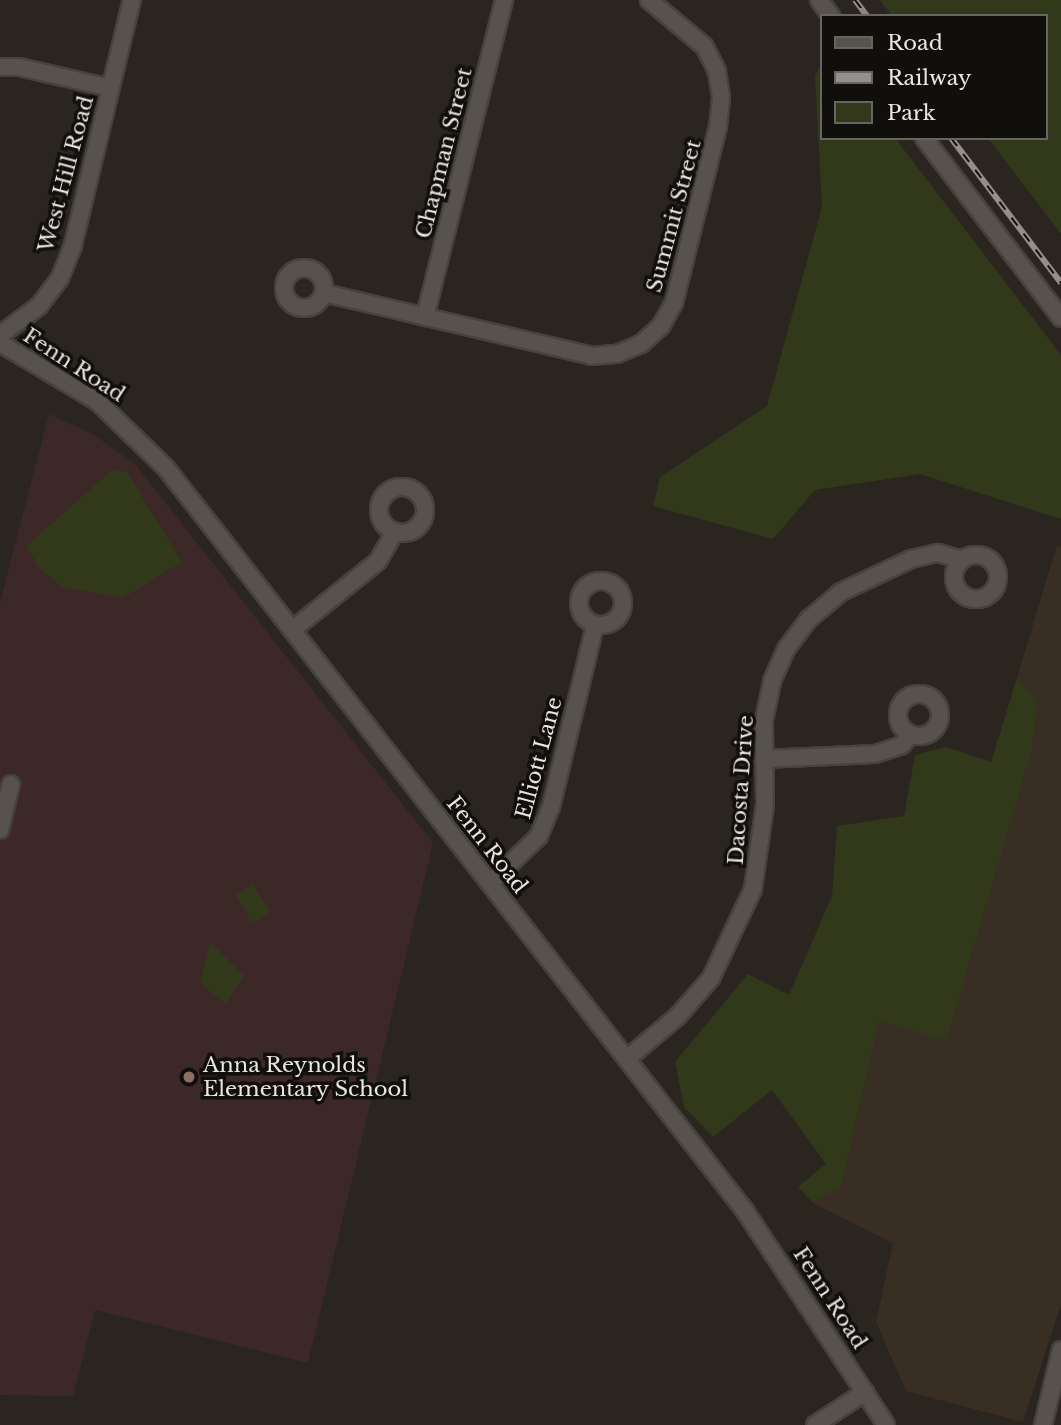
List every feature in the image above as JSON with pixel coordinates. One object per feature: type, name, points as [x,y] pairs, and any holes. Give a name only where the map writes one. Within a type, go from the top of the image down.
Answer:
[{"type":"street","name":"West Hill Road","points":[[0,335],[39,306],[60,278],[73,246],[132,0]]},
{"type":"street","name":"Chapman Street","points":[[425,317],[504,0]]},
{"type":"street","name":"Summit Street","points":[[324,293],[592,356],[617,354],[641,344],[661,326],[674,303],[718,127],[721,97],[717,71],[704,47],[649,0]]},
{"type":"street","points":[[0,67],[19,67],[111,88]]},
{"type":"street","points":[[926,140],[1061,318]]},
{"type":"street","name":"Fenn Road","points":[[0,343],[77,387],[134,433],[628,1058],[758,1228],[886,1425]]},
{"type":"street","points":[[292,630],[378,561],[395,532]]},
{"type":"street","name":"Dacosta Drive","points":[[628,1058],[686,1006],[711,978],[735,935],[753,889],[761,852],[764,720],[772,681],[809,619],[841,592],[911,559],[937,553],[962,560]]},
{"type":"street","name":"Elliott Lane","points":[[490,883],[539,836],[551,807],[596,625]]},
{"type":"street","points":[[764,759],[875,754],[902,745],[910,735]]},
{"type":"street","points":[[0,830],[11,784]]},
{"type":"street","points":[[1043,1425],[1061,1350]]},
{"type":"street","points":[[815,1425],[864,1392]]},
{"type":"shaded area","name":"Anna Reynolds Elementary School","points":[[49,414],[94,435],[135,464],[433,843],[308,1363],[95,1310],[73,1396],[0,1395],[0,602]]},
{"type":"shaded area","points":[[1057,545],[1061,547],[1061,1304],[1023,1422],[906,1391],[876,1322],[893,1243],[813,1203],[841,1185],[879,1020],[945,1041],[1037,701],[1017,678]]},
{"type":"green space","points":[[880,0],[1061,0],[1061,234],[990,140],[1047,140],[1047,14],[890,14]]},
{"type":"green space","points":[[820,68],[820,140],[897,140],[1061,355],[1061,519],[920,474],[815,490],[773,539],[653,506],[660,477],[767,406],[822,207],[815,76]]},
{"type":"green space","points":[[112,470],[127,472],[182,562],[123,598],[63,587],[40,569],[26,546]]},
{"type":"green space","points":[[1017,678],[1037,701],[1032,749],[946,1041],[879,1021],[841,1186],[813,1203],[798,1187],[826,1164],[772,1090],[713,1137],[684,1107],[675,1062],[748,974],[789,995],[832,896],[837,826],[904,816],[915,755],[946,747],[991,762]]},
{"type":"green space","points":[[253,884],[270,912],[252,923],[235,895]]},
{"type":"green space","points":[[210,942],[244,976],[225,1004],[200,983]]},
{"type":"railway","points":[[855,0],[866,14]]},
{"type":"railway","points":[[953,140],[1061,283]]},
{"type":"place","name":"Anna Reynolds Elementary School","points":[[189,1077]]}]
